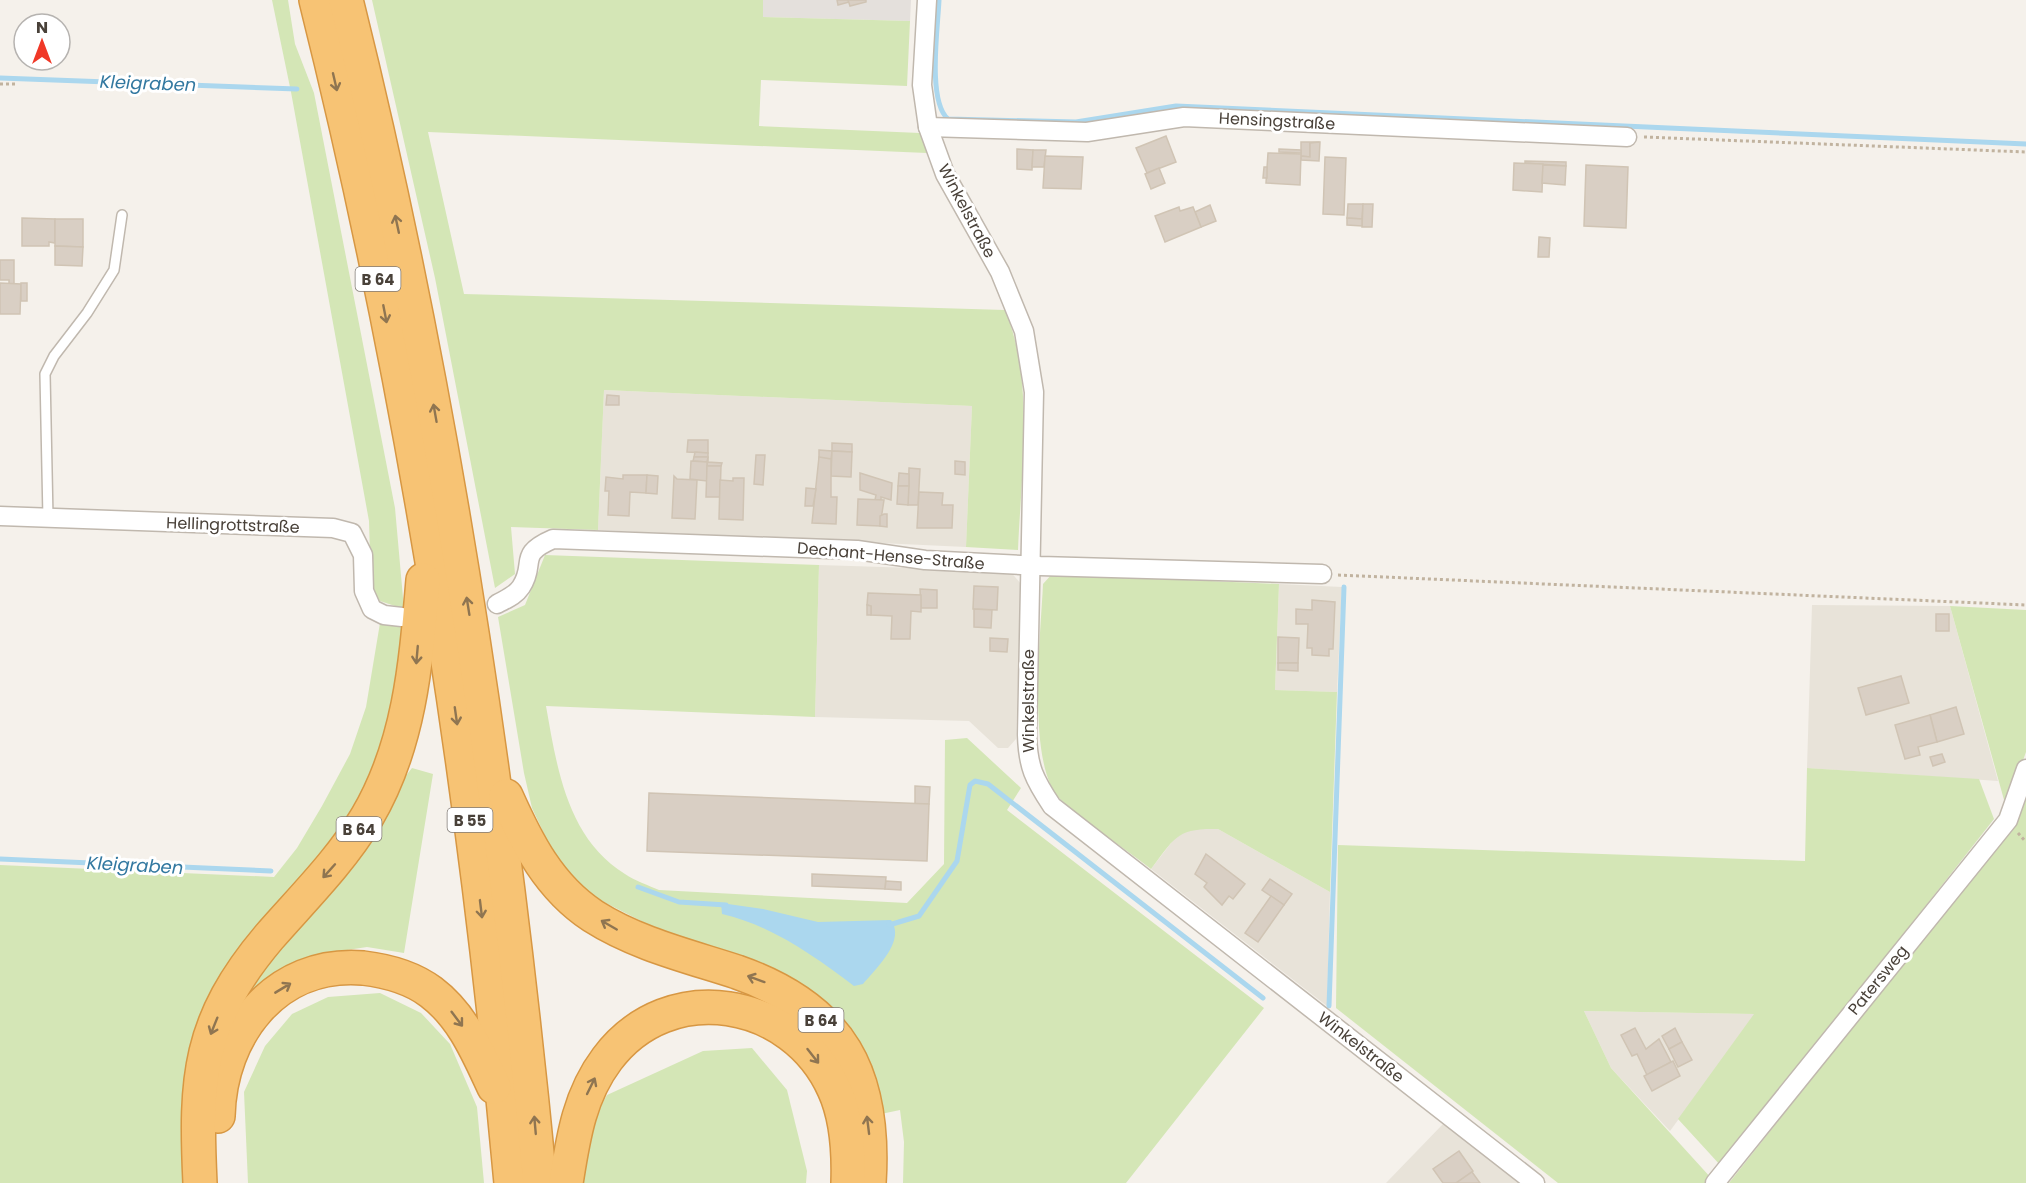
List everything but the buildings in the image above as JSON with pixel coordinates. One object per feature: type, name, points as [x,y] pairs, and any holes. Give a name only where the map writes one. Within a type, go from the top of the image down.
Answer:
[{"type":"highway","name":"B 64","points":[[200,1183],[198,1085],[210,1036],[221,1008],[242,971],[335,863],[367,817],[390,770],[406,726],[416,663],[427,534],[380,288],[316,0]]},
{"type":"highway","name":"B 64","points":[[346,0],[381,148],[433,405],[468,605],[493,767],[539,863],[571,899],[591,915],[645,942],[776,987],[800,1002],[824,1022],[844,1047],[861,1087],[869,1127],[869,1183]]},
{"type":"highway","name":"B 55","points":[[427,534],[464,768],[511,1183]]},
{"type":"highway","name":"B 55","points":[[493,767],[540,1183]]},
{"type":"highway","name":"B 55","points":[[219,1183],[219,1087],[233,1043],[250,1018],[271,996],[318,971],[348,967],[378,970],[404,976],[432,992],[454,1015],[471,1039],[504,1107]]},
{"type":"highway","points":[[566,1183],[574,1132],[582,1106],[593,1080],[608,1058],[625,1040],[645,1025],[678,1012],[716,1006],[742,1010],[768,1018],[790,1032],[809,1050],[835,1090],[842,1113],[847,1145],[848,1183]]},
{"type":"street","name":"Winkelstraße","points":[[927,0],[922,85],[928,127],[945,174],[1000,272],[1024,331],[1034,392],[1029,566],[1028,758],[1034,780],[1052,806],[1535,1183]]},
{"type":"street","name":"Hensingstraße","points":[[928,127],[1087,132],[1184,117],[1627,137]]},
{"type":"street","name":"Hellingrottstraße","points":[[0,516],[333,528],[352,533],[363,555],[364,591],[372,609],[384,615],[402,617]]},
{"type":"street","name":"Dechant-Hense-Straße","points":[[497,604],[515,594],[522,585],[530,554],[537,546],[553,539],[857,550],[925,560],[1029,566],[1322,574]]},
{"type":"street","name":"Patersweg","points":[[1715,1183],[2008,820],[2026,769]]},
{"type":"lane","points":[[48,518],[45,374],[54,356],[87,313],[114,270],[122,215]]},
{"type":"path","points":[[0,84],[15,84]]},
{"type":"path","points":[[1627,137],[2026,152]]},
{"type":"path","points":[[1322,574],[2026,605]]},
{"type":"shaded area","points":[[763,0],[911,0],[910,21],[763,17]]},
{"type":"shaded area","points":[[604,390],[972,406],[966,547],[598,530]]},
{"type":"shaded area","points":[[819,565],[1010,571],[1021,584],[1016,739],[1008,748],[998,748],[969,721],[815,717]]},
{"type":"shaded area","points":[[1279,584],[1342,587],[1337,692],[1275,690]]},
{"type":"shaded area","points":[[1812,605],[1950,606],[1998,781],[1807,768]]},
{"type":"shaded area","points":[[1197,828],[1218,829],[1330,892],[1327,1006],[1151,869],[1178,834]]},
{"type":"shaded area","points":[[1584,1011],[1755,1014],[1670,1131],[1611,1068]]},
{"type":"shaded area","points":[[1444,1123],[1521,1183],[1386,1183]]},
{"type":"green space","points":[[272,0],[288,0],[295,44],[314,93],[395,508],[404,609],[380,601],[371,589],[369,521],[291,92]]},
{"type":"green space","points":[[372,0],[763,0],[763,17],[910,21],[907,86],[761,80],[759,126],[920,133],[927,153],[428,132],[464,294],[1005,310],[1020,367],[1023,397],[1023,459],[1018,550],[966,547],[972,406],[604,390],[598,530],[511,527],[515,574],[495,588],[435,278]]},
{"type":"green space","points":[[545,555],[819,565],[815,717],[546,706],[561,777],[577,821],[605,859],[629,876],[659,890],[907,903],[944,864],[945,740],[967,738],[1021,788],[1007,810],[1264,1008],[1126,1183],[903,1183],[904,1142],[900,1110],[881,1114],[739,958],[647,924],[600,900],[583,887],[554,855],[532,808],[498,617],[525,605]]},
{"type":"green space","points":[[1052,574],[1279,584],[1275,690],[1337,692],[1330,892],[1218,829],[1193,830],[1178,837],[1151,869],[1093,827],[1060,799],[1049,782],[1039,729],[1038,697],[1043,584]]},
{"type":"green space","points":[[1950,606],[2026,610],[2026,752],[2006,807]]},
{"type":"green space","points":[[380,623],[405,623],[393,725],[357,812],[260,932],[188,1183],[0,1183],[0,865],[274,877],[297,848],[350,754],[366,707]]},
{"type":"green space","points":[[412,768],[433,774],[404,953],[367,947],[321,954],[279,975],[240,1011],[247,978]]},
{"type":"green space","points":[[1807,768],[1979,779],[1994,819],[1721,1166],[1678,1119],[1754,1014],[1584,1011],[1611,1068],[1712,1179],[1708,1183],[1558,1183],[1336,1008],[1338,845],[1805,861]]},
{"type":"green space","points":[[2026,788],[2026,1183],[1729,1183],[2013,825]]},
{"type":"green space","points":[[380,993],[421,1013],[450,1044],[477,1107],[484,1183],[248,1183],[244,1092],[265,1046],[292,1014],[328,997]]},
{"type":"green space","points":[[752,1048],[787,1090],[807,1171],[806,1183],[581,1183],[595,1116],[607,1095],[703,1051]]},
{"type":"water","points":[[721,903],[763,909],[818,922],[891,920],[895,928],[895,937],[888,954],[875,970],[863,984],[854,986],[808,953],[775,934],[722,914]]},
{"type":"waterway","points":[[939,0],[936,80],[942,110],[948,119],[1076,122],[1176,106],[2026,144]]},
{"type":"waterway","name":"Kleigraben","points":[[0,78],[297,89]]},
{"type":"waterway","points":[[1329,1006],[1344,587]]},
{"type":"waterway","points":[[889,925],[919,916],[957,861],[970,785],[975,781],[988,784],[1263,998]]},
{"type":"waterway","name":"Kleigraben","points":[[0,859],[271,871]]},
{"type":"waterway","name":"Kleigraben","points":[[638,887],[679,902],[726,905]]}]
